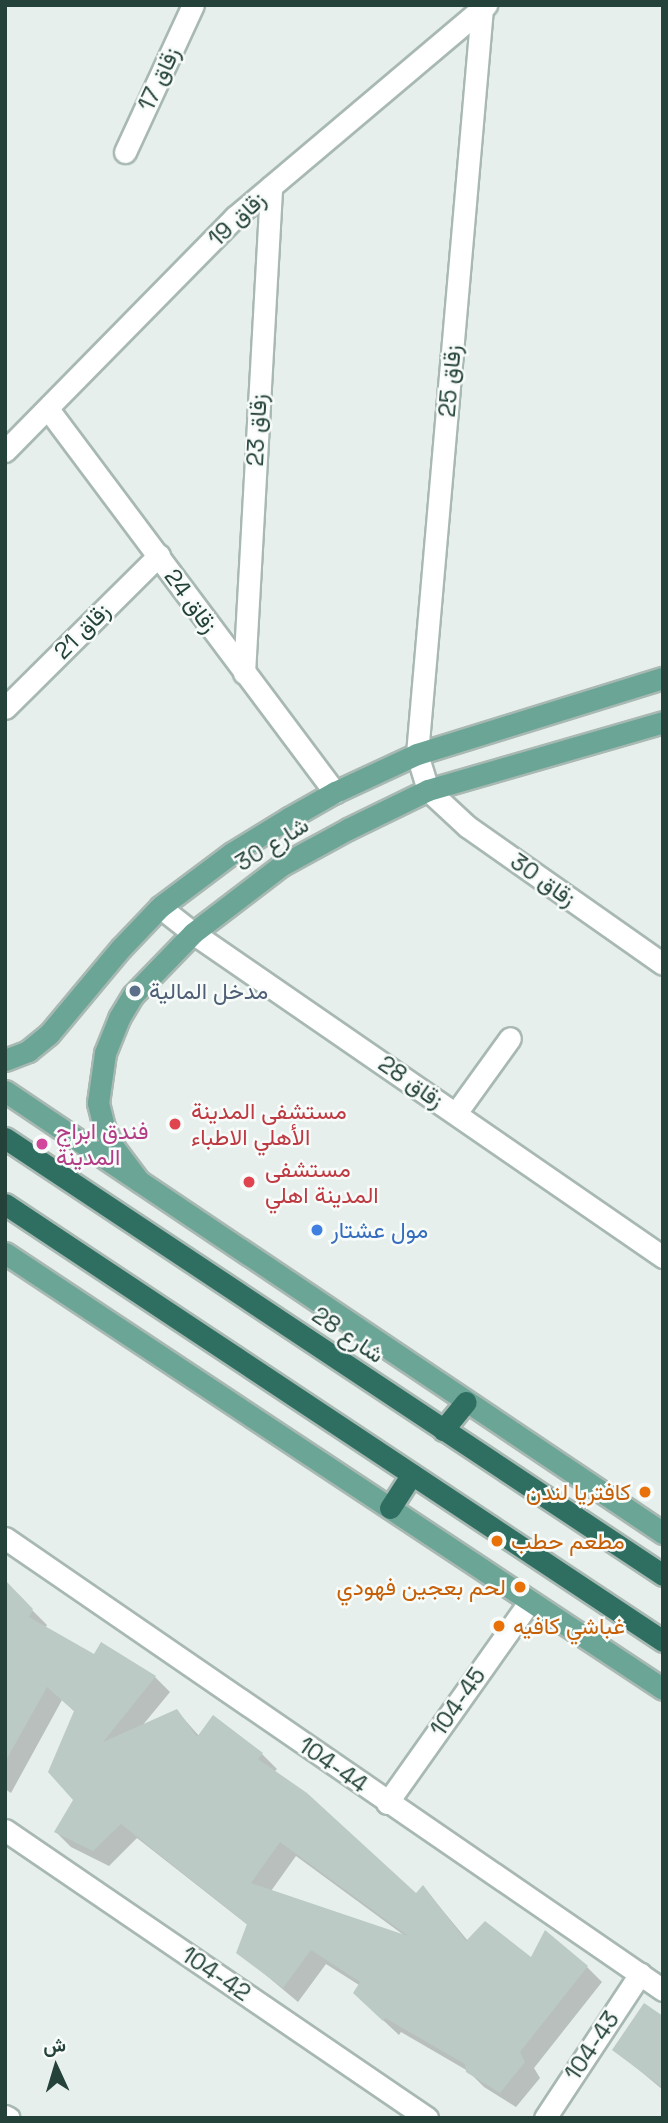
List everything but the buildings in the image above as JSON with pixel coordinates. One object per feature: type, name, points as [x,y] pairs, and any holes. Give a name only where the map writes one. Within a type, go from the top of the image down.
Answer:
[{"type":"highway","name":"شارع 28","points":[[5,1138],[663,1576]]},
{"type":"highway","points":[[5,1204],[663,1642]]},
{"type":"highway","points":[[443,1430],[466,1402]]},
{"type":"highway","points":[[390,1508],[412,1474]]},
{"type":"main road","name":"شارع 30","points":[[5,1060],[28,1051],[48,1034],[121,948],[160,907],[232,853],[335,792],[417,754],[663,678]]},
{"type":"main road","name":"شارع 30","points":[[139,1181],[112,1145],[104,1127],[98,1103],[105,1053],[119,1017],[133,995],[192,933],[282,865],[428,790],[663,722]]},
{"type":"main road","points":[[5,1091],[663,1533]]},
{"type":"main road","points":[[5,1253],[15,1265],[663,1689]]},
{"type":"street","name":"زقاق 17","points":[[125,152],[193,5]]},
{"type":"street","name":"زقاق 19","points":[[5,451],[235,217],[484,7]]},
{"type":"street","name":"زقاق 25","points":[[417,754],[484,7]]},
{"type":"street","name":"زقاق 23","points":[[244,673],[271,187]]},
{"type":"street","name":"زقاق 24","points":[[48,409],[335,792]]},
{"type":"street","name":"زقاق 21","points":[[5,708],[159,555]]},
{"type":"street","points":[[417,754],[428,790]]},
{"type":"street","name":"زقاق 30","points":[[428,790],[478,835],[663,964]]},
{"type":"street","name":"زقاق 28","points":[[160,907],[192,933],[663,1258]]},
{"type":"street","points":[[456,1114],[510,1038]]},
{"type":"street","name":"104-44","points":[[5,1538],[387,1803],[663,1990]]},
{"type":"street","name":"104-45","points":[[387,1803],[530,1601]]},
{"type":"street","name":"104-42","points":[[5,1830],[427,2118]]},
{"type":"street","name":"104-43","points":[[545,2118],[640,1974]]},
{"type":"place","name":"مدخل المالية","points":[[135,991]]},
{"type":"place","name":"مستشفى المدينة الأهلي الاطباء","points":[[175,1124]]},
{"type":"place","name":"فندق ابراج المدينة","points":[[42,1144]]},
{"type":"place","name":"مستشفى المدينة اهلي","points":[[249,1182]]},
{"type":"place","name":"مول عشتار","points":[[317,1230]]},
{"type":"place","name":"كافتريا لندن","points":[[645,1492]]},
{"type":"place","name":"مطعم حطب","points":[[497,1541]]},
{"type":"place","name":"لحم بعجين فهودي","points":[[520,1587]]},
{"type":"place","name":"غباشي كافيه","points":[[499,1626]]}]
